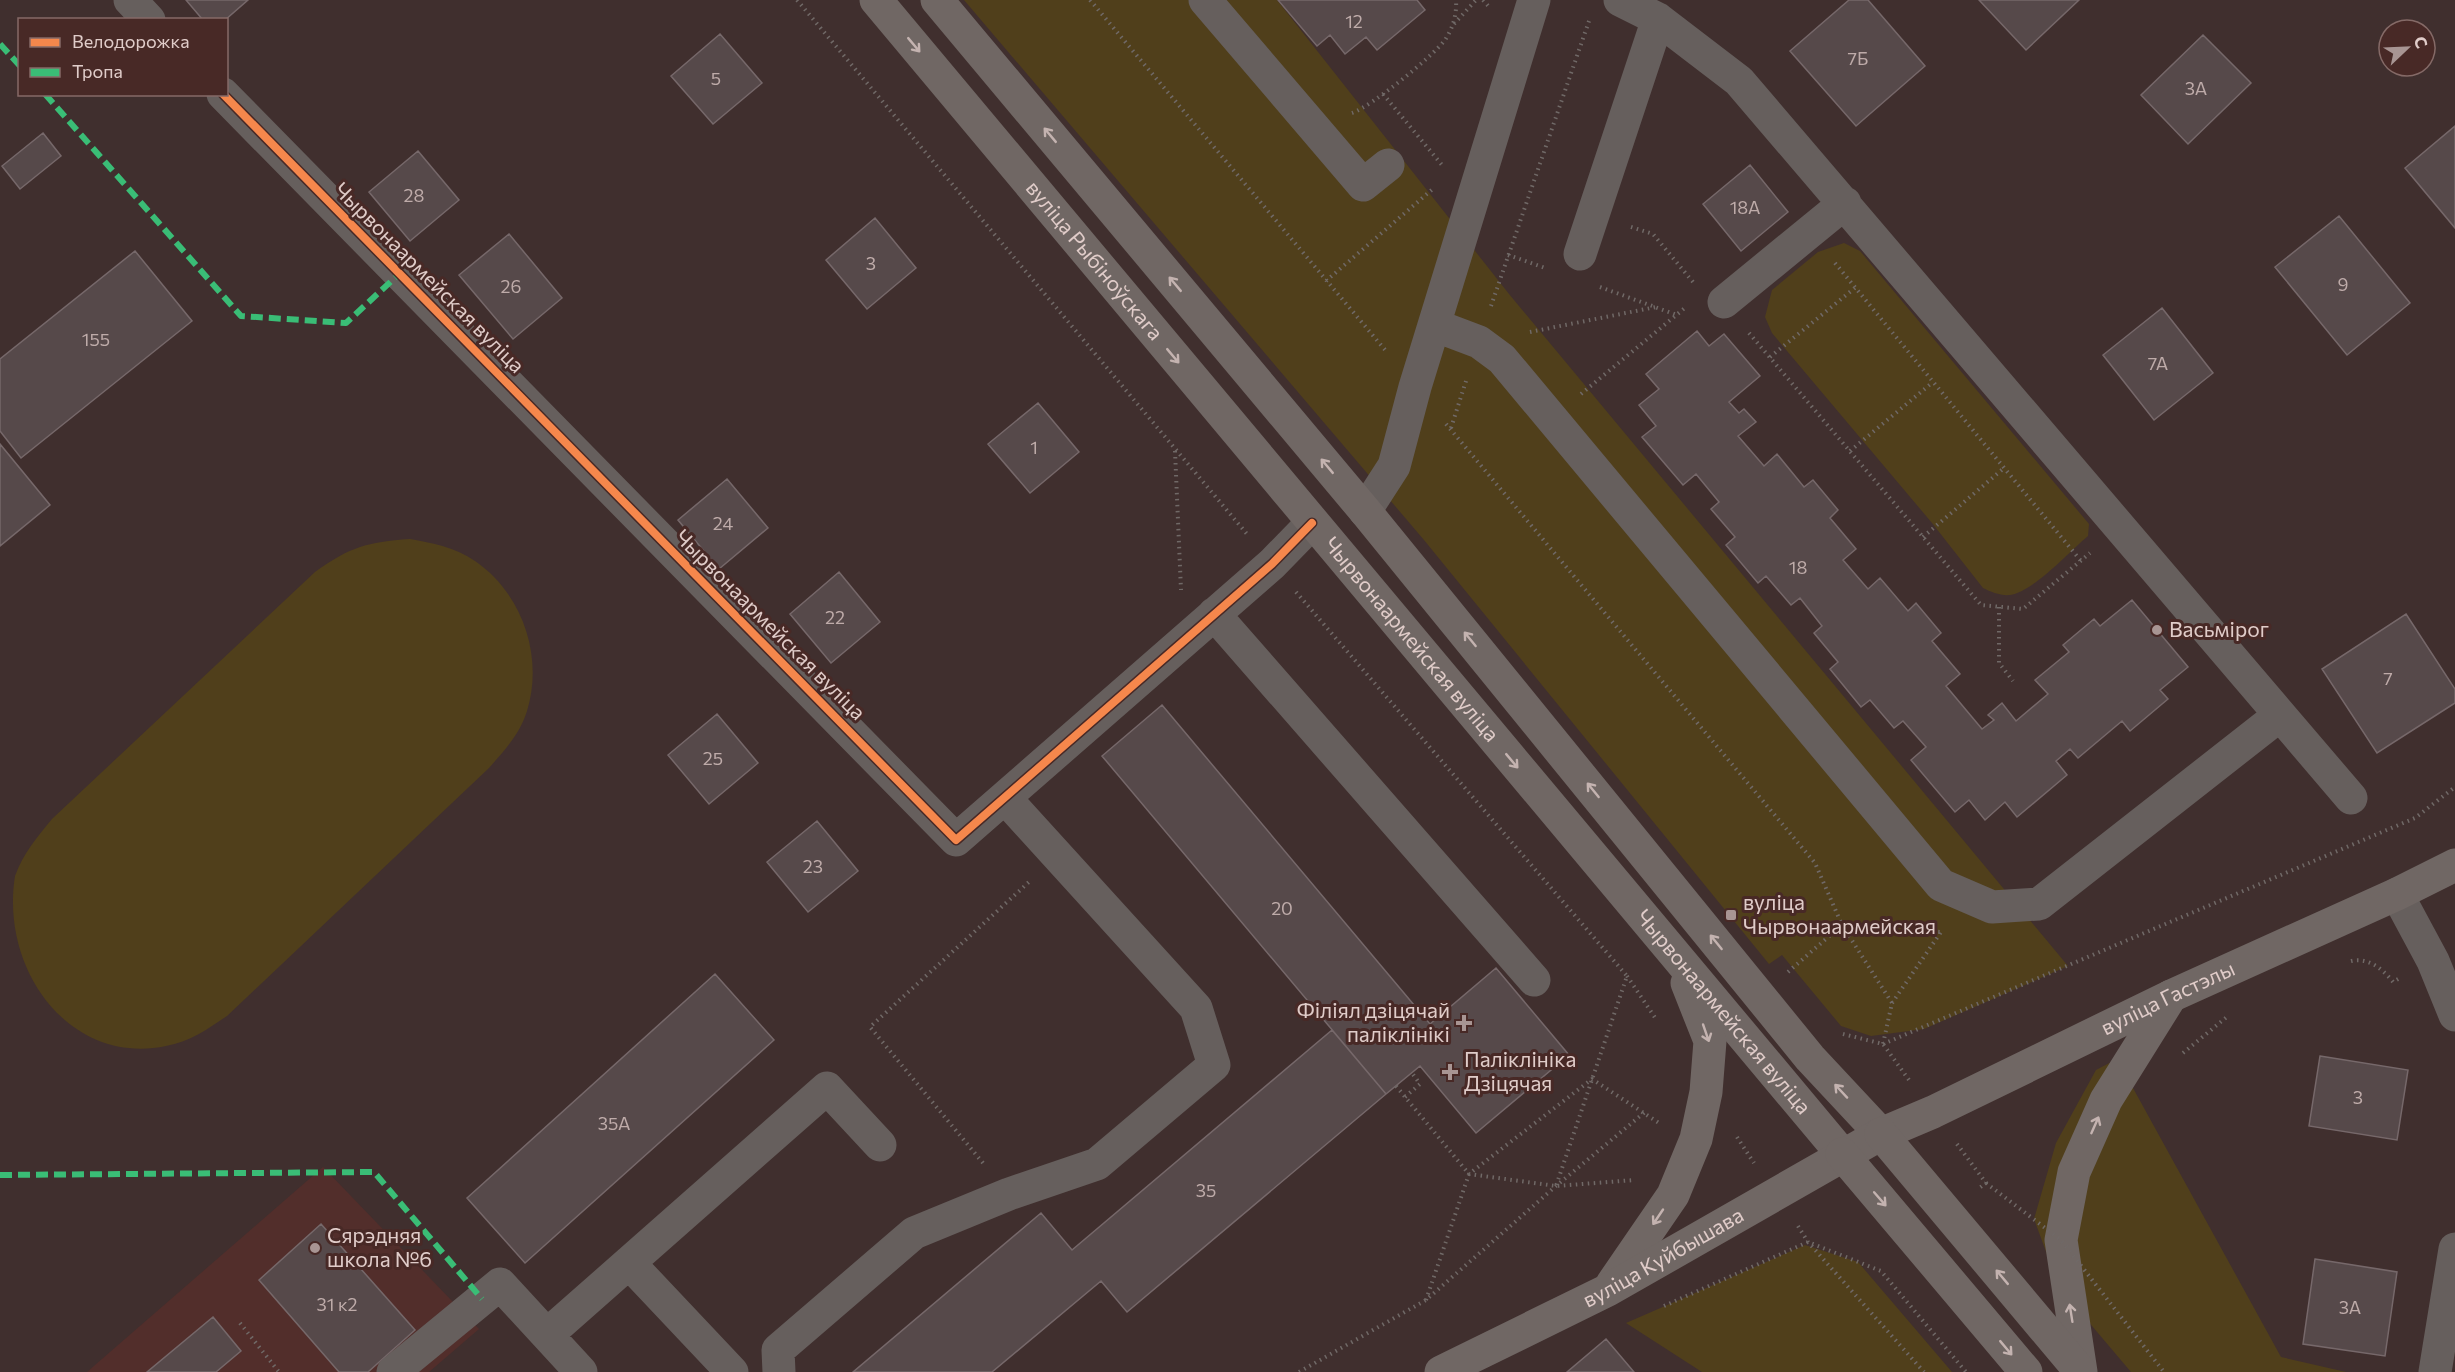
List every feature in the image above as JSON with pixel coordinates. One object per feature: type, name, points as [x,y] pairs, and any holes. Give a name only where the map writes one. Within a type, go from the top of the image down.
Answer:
[{"type":"main road","name":"вуліца Рыбіноўскага","points":[[876,0],[1312,523]]},
{"type":"main road","points":[[937,0],[1365,511]]},
{"type":"main road","name":"Чырвонаармейская вуліца","points":[[1365,511],[1809,1058],[1881,1134],[2081,1371]]},
{"type":"main road","name":"Чырвонаармейская вуліца","points":[[1312,523],[2026,1372]]},
{"type":"main road","name":"вуліца Гастэлы","points":[[1881,1134],[1933,1112],[2171,996],[2397,894],[2455,865]]},
{"type":"main road","points":[[1608,1290],[1673,1195],[1696,1139],[1706,1092],[1710,1041],[1678,959]]},
{"type":"main road","points":[[2081,1371],[2061,1240],[2074,1172],[2106,1100],[2171,996]]},
{"type":"main road","name":"вуліца Куйбышава","points":[[1440,1372],[1608,1290],[1842,1154],[1881,1134]]},
{"type":"street","points":[[130,0],[147,18]]},
{"type":"street","points":[[1205,0],[1363,185],[1388,165]]},
{"type":"street","points":[[1365,511],[1394,466],[1415,387],[1534,0]]},
{"type":"street","points":[[1606,6],[1658,19],[1739,81],[2122,526],[2351,798]]},
{"type":"street","points":[[1580,254],[1658,19]]},
{"type":"street","name":"Чырвонаармейская вуліца","points":[[225,96],[956,840],[1272,564],[1312,523]]},
{"type":"street","points":[[1713,298],[1809,232],[1845,203]]},
{"type":"street","points":[[1434,325],[1479,342],[1502,359],[1941,885],[1992,907],[2039,904],[2280,715]]},
{"type":"street","points":[[1214,614],[1534,980]]},
{"type":"street","points":[[779,1372],[778,1350],[914,1233],[1009,1194],[1097,1164],[1214,1065],[1196,1008],[1005,798]]},
{"type":"street","points":[[2397,894],[2433,961],[2455,1016]]},
{"type":"street","points":[[548,1334],[827,1088],[880,1145]]},
{"type":"street","points":[[2435,1372],[2455,1249]]},
{"type":"street","points":[[630,1264],[732,1372]]},
{"type":"street","points":[[393,1372],[500,1284],[581,1372]]},
{"type":"path","points":[[1090,0],[1815,863],[1842,926],[1892,1003]]},
{"type":"path","points":[[1454,24],[1456,0]]},
{"type":"path","points":[[1347,114],[1373,103],[1444,41],[1454,24],[1476,0]]},
{"type":"path","points":[[1450,429],[1479,342],[1606,6]]},
{"type":"path","points":[[1326,281],[1440,182]]},
{"type":"path","points":[[1593,214],[1653,234],[1770,357],[1982,606],[2022,609],[2122,526]]},
{"type":"path","points":[[1809,232],[2081,561]]},
{"type":"path","points":[[1770,357],[1892,259]]},
{"type":"path","points":[[1551,418],[1713,298]]},
{"type":"path","points":[[1479,342],[1656,307]]},
{"type":"path","points":[[1850,451],[1933,382]]},
{"type":"path","points":[[1175,450],[1184,641]]},
{"type":"path","points":[[1923,537],[2004,468]]},
{"type":"path","points":[[1999,607],[1999,663],[2013,681]]},
{"type":"path","points":[[1959,893],[1941,932],[1892,1003],[1883,1044],[2415,818],[2455,787]]},
{"type":"path","points":[[1009,1194],[870,1027],[1058,856]]},
{"type":"path","points":[[1782,978],[1842,926],[1941,932]]},
{"type":"path","points":[[2340,963],[2360,958],[2384,970],[2393,981]]},
{"type":"path","points":[[1627,976],[1660,1028]]},
{"type":"path","points":[[2180,1056],[2231,1013]]},
{"type":"path","points":[[1405,1097],[1420,1084],[1412,1073]]},
{"type":"path","points":[[1299,1372],[1426,1299],[1645,1112],[1592,1079],[1469,1174],[1426,1299]]},
{"type":"path","points":[[1396,1086],[1469,1174],[1556,1186],[1644,1180]]},
{"type":"path","points":[[1986,1183],[2061,1240],[2164,1372]]},
{"type":"path","points":[[1808,1242],[1923,1372]]},
{"type":"path","points":[[1655,1310],[1808,1242],[1881,1271],[1966,1372]]},
{"type":"path","points":[[2090,1276],[2092,1266]]},
{"type":"path","points":[[240,1323],[279,1372]]},
{"type":"shaded area","points":[[964,0],[1277,0],[1509,294],[2068,966],[1924,1029],[1871,1036],[1841,1026],[1782,955],[1769,964],[1424,540]]},
{"type":"shaded area","points":[[1844,243],[1860,251],[2089,524],[2088,536],[2029,587],[2010,595],[1983,588],[1932,523],[1772,333],[1765,317],[1772,290],[1818,252]]},
{"type":"shaded area","points":[[410,539],[451,549],[475,561],[491,574],[517,608],[525,627],[533,669],[532,690],[527,711],[511,742],[489,768],[227,1016],[213,1026],[174,1044],[131,1048],[100,1041],[72,1026],[49,1004],[31,976],[19,945],[13,911],[15,876],[31,846],[52,819],[315,572],[349,551],[360,547]]},
{"type":"shaded area","points":[[2117,1059],[2281,1357],[2346,1372],[2131,1372],[2059,1287],[2034,1219],[2056,1143],[2096,1070]]},
{"type":"shaded area","name":"Сярэдняя школа №6","points":[[323,1167],[479,1329],[429,1372],[87,1372]]},
{"type":"shaded area","points":[[1805,1245],[1858,1262],[1952,1372],[1702,1372],[1626,1323]]},
{"type":"building","points":[[186,0],[248,0],[227,18],[201,18]]},
{"type":"building","points":[[1278,0],[1417,0],[1425,10],[1377,50],[1366,37],[1345,54],[1330,35],[1317,46]]},
{"type":"building","points":[[1849,0],[1868,0],[1925,66],[1856,126],[1790,51]]},
{"type":"building","points":[[1979,0],[2079,0],[2026,50]]},
{"type":"building","points":[[720,34],[762,83],[713,124],[671,76]]},
{"type":"building","points":[[2203,35],[2251,83],[2188,144],[2141,95]]},
{"type":"building","points":[[2455,126],[2455,228],[2405,168]]},
{"type":"building","points":[[43,133],[61,156],[20,189],[2,166]]},
{"type":"building","points":[[418,151],[459,200],[410,241],[369,192]]},
{"type":"building","points":[[1750,165],[1788,212],[1741,251],[1703,204]]},
{"type":"building","points":[[2339,216],[2410,303],[2347,355],[2275,267]]},
{"type":"building","points":[[875,218],[916,268],[867,309],[826,260]]},
{"type":"building","points":[[509,234],[562,298],[513,339],[459,275]]},
{"type":"building","points":[[135,251],[192,321],[21,458],[0,431],[0,359]]},
{"type":"building","points":[[2162,308],[2213,373],[2154,420],[2103,355]]},
{"type":"building","points":[[1697,331],[1709,346],[1724,334],[1760,376],[1729,402],[1739,413],[1744,409],[1756,422],[1738,436],[1764,466],[1777,454],[1804,487],[1813,480],[1838,510],[1830,518],[1856,549],[1843,560],[1868,589],[1880,578],[1908,611],[1916,603],[1941,633],[1932,641],[1960,674],[1946,686],[1982,729],[1994,720],[1988,715],[2002,703],[2016,721],[2048,694],[2035,680],[2069,652],[2063,645],[2094,619],[2100,626],[2132,600],[2188,667],[2160,690],[2168,699],[2130,731],[2122,721],[2078,758],[2070,749],[2056,761],[2067,775],[2017,817],[2005,802],[1985,820],[1969,800],[1955,812],[1911,760],[1926,747],[1903,721],[1894,728],[1870,700],[1861,707],[1830,669],[1838,662],[1814,633],[1822,626],[1800,598],[1791,605],[1766,576],[1758,583],[1726,545],[1735,537],[1711,509],[1719,502],[1696,474],[1683,485],[1642,437],[1656,426],[1639,405],[1659,389],[1646,374]]},
{"type":"building","points":[[1038,403],[1079,452],[1030,493],[988,444]]},
{"type":"building","points":[[0,444],[50,505],[0,546]]},
{"type":"building","points":[[727,479],[768,528],[719,569],[678,520]]},
{"type":"building","points":[[839,572],[880,622],[831,663],[790,614]]},
{"type":"building","points":[[2406,614],[2455,689],[2455,703],[2377,753],[2322,669]]},
{"type":"building","points":[[1162,705],[1430,1024],[1496,968],[1569,1055],[1476,1133],[1420,1066],[1386,1094],[1102,756]]},
{"type":"building","points":[[717,714],[758,763],[709,804],[668,755]]},
{"type":"building","points":[[817,821],[858,871],[808,912],[767,862]]},
{"type":"building","points":[[715,974],[774,1040],[525,1263],[467,1198]]},
{"type":"building","points":[[1332,1030],[1386,1094],[1127,1312],[1101,1281],[992,1372],[853,1372],[1041,1213],[1072,1250]]},
{"type":"building","points":[[2320,1056],[2408,1070],[2397,1140],[2309,1126]]},
{"type":"building","points":[[321,1224],[415,1330],[368,1372],[339,1372],[259,1280]]},
{"type":"building","points":[[2315,1259],[2397,1272],[2385,1356],[2303,1344]]},
{"type":"building","points":[[213,1317],[241,1351],[216,1372],[147,1372]]},
{"type":"building","points":[[1606,1339],[1634,1372],[1567,1372]]},
{"type":"marked path","points":[[0,44],[18,64]]},
{"type":"marked path","points":[[47,96],[241,316],[346,323],[399,274]]},
{"type":"marked path","points":[[0,1175],[374,1172],[482,1299]]},
{"type":"cycle path","points":[[225,96],[956,840],[1272,564],[1312,523]]},
{"type":"place","name":"Васьмірог","points":[[2157,630]]},
{"type":"place","name":"вуліца Чырвонаармейская","points":[[1731,915]]},
{"type":"place","name":"Філіял дзіцячай паліклінікі","points":[[1464,1023]]},
{"type":"place","name":"Паліклініка Дзіцячая","points":[[1450,1072]]},
{"type":"place","name":"Сярэдняя школа №6","points":[[315,1248]]}]
